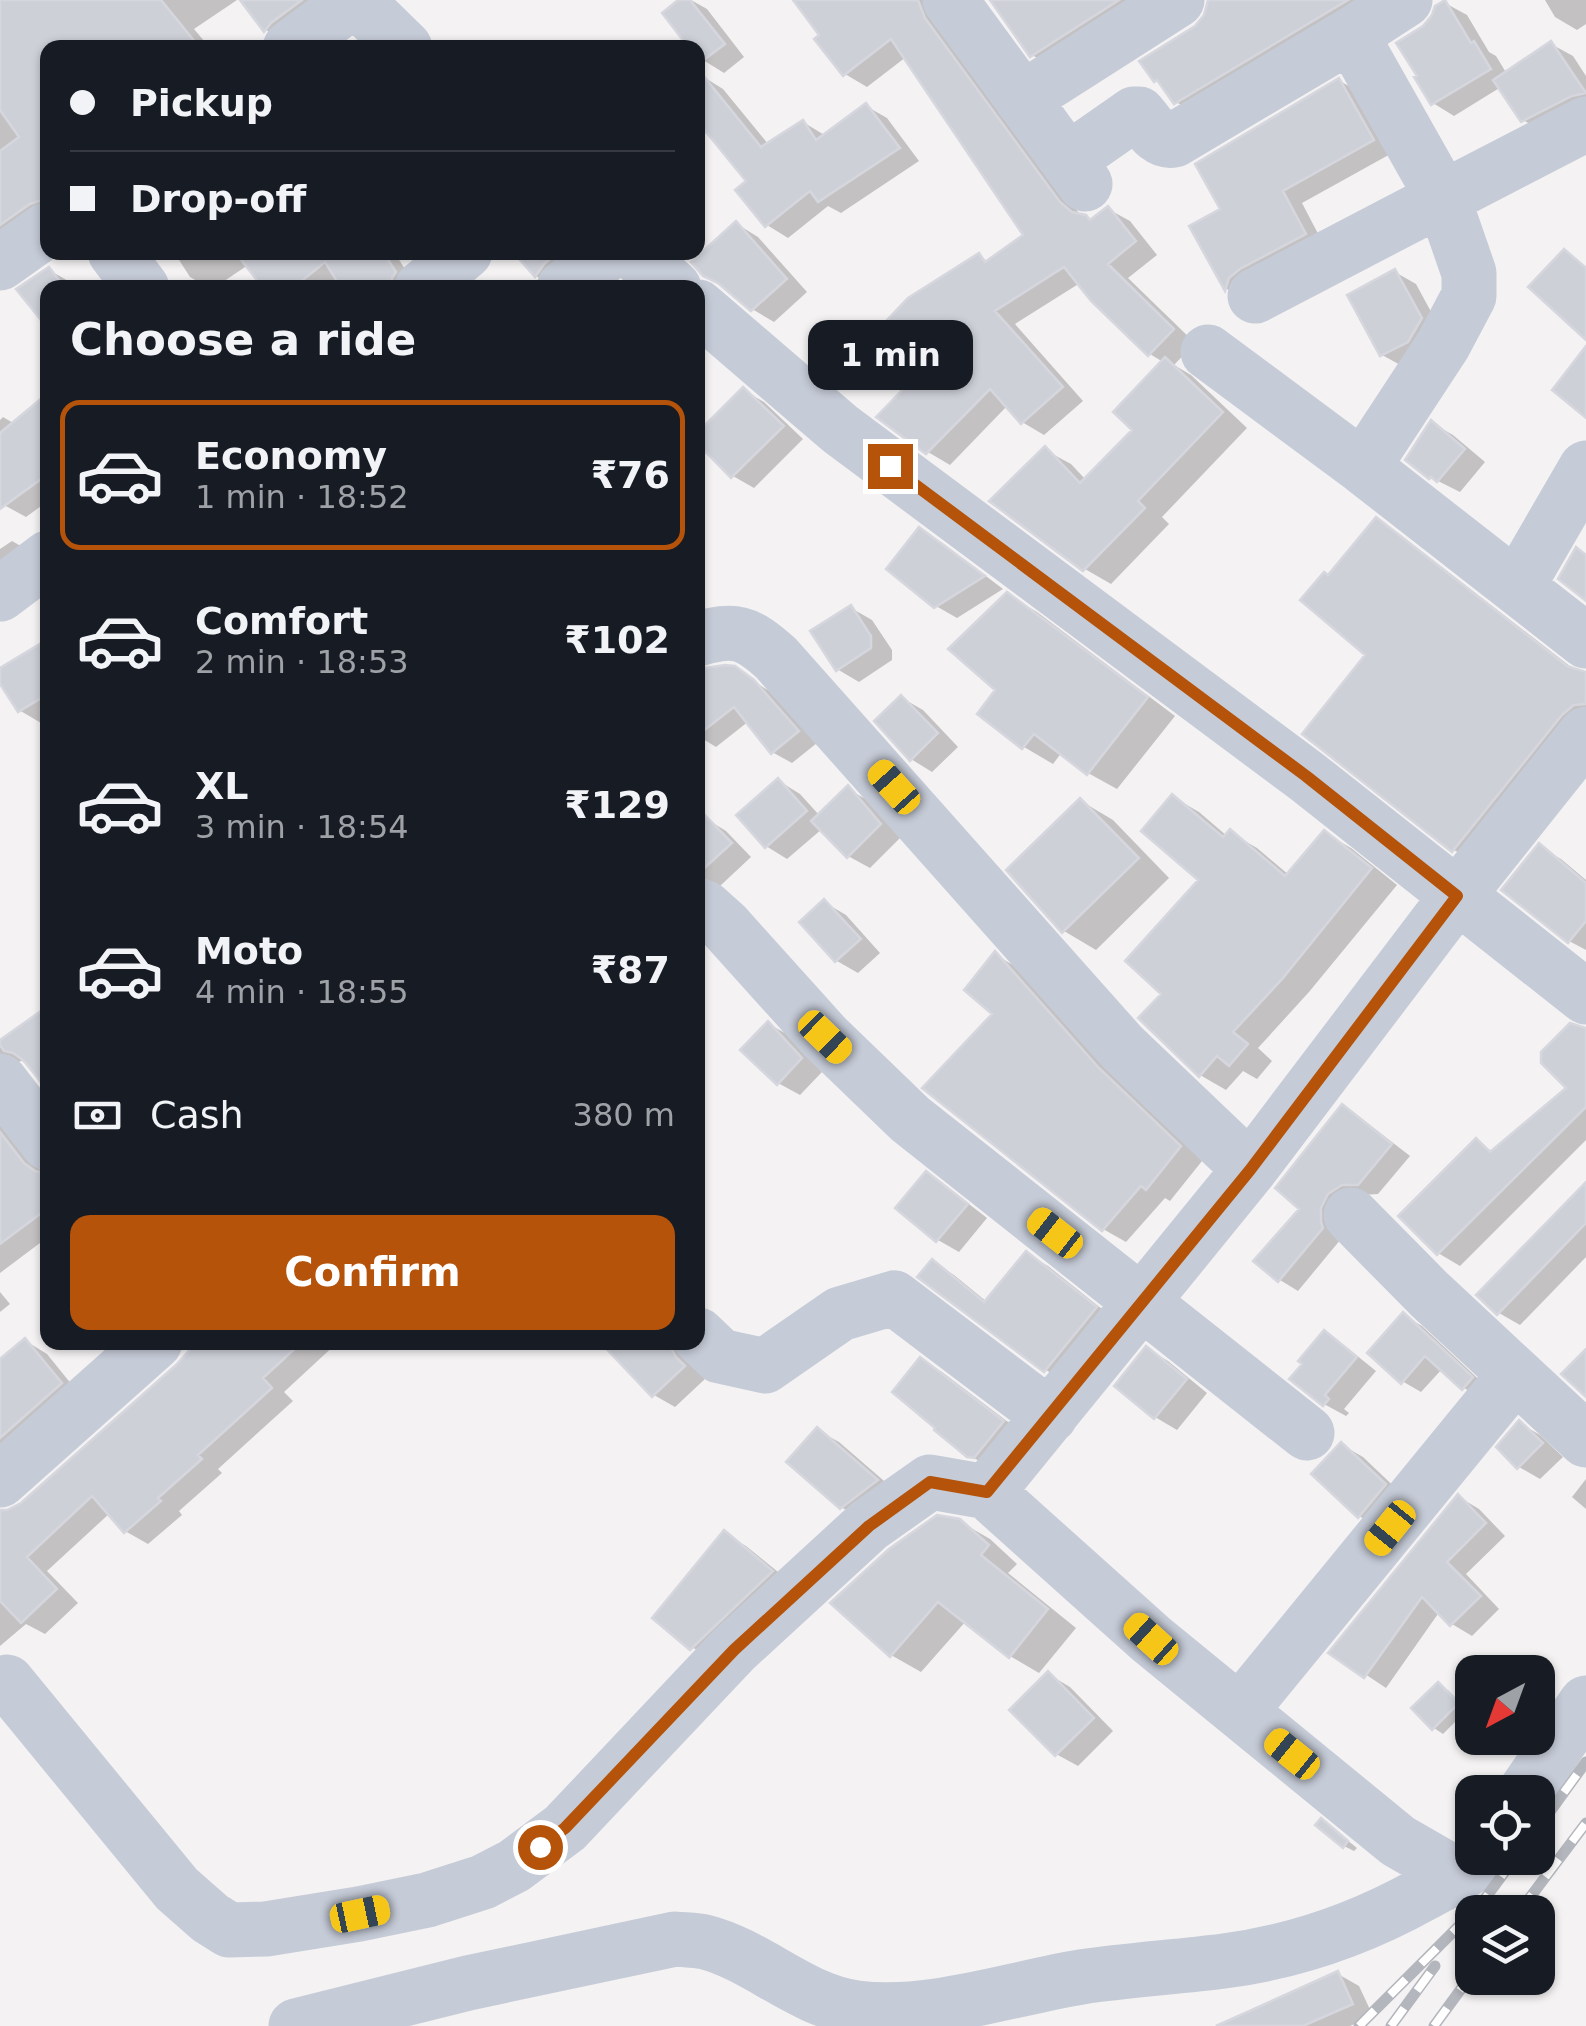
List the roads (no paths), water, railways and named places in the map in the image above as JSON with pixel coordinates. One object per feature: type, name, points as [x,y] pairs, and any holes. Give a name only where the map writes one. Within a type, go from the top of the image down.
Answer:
[{"type":"street","points":[[301,40],[355,0],[397,40]]},
{"type":"street","points":[[950,0],[1077,172],[1134,114],[1139,114],[1160,138],[1174,140],[1405,0]]},
{"type":"street","points":[[1022,98],[1177,0]]},
{"type":"street","points":[[1352,35],[1443,198],[1469,273],[1469,296],[1363,467]]},
{"type":"street","points":[[1255,296],[1586,124]]},
{"type":"street","points":[[0,263],[40,235]]},
{"type":"street","points":[[431,280],[455,260]]},
{"type":"street","points":[[574,280],[599,260]]},
{"type":"street","points":[[642,260],[665,280]]},
{"type":"street","points":[[705,314],[840,429],[1290,764],[1586,997]]},
{"type":"street","points":[[1208,352],[1363,467],[1586,642]]},
{"type":"street","points":[[1517,587],[1586,468]]},
{"type":"street","points":[[0,594],[40,564]]},
{"type":"street","points":[[705,637],[737,632],[756,640],[776,658],[1122,1047],[1250,1170]]},
{"type":"street","points":[[987,1492],[1250,1170],[1457,896],[1586,734]]},
{"type":"street","points":[[705,909],[825,1037],[910,1120],[1307,1433]]},
{"type":"street","points":[[0,1080],[40,1132]]},
{"type":"street","points":[[1351,1215],[1429,1294],[1586,1440]]},
{"type":"street","points":[[705,1342],[720,1356],[765,1366],[840,1314],[894,1298],[1050,1416]]},
{"type":"street","points":[[9,1453],[144,1350]]},
{"type":"street","points":[[1240,1711],[1516,1374]]},
{"type":"street","points":[[7,1682],[177,1889],[229,1930],[266,1930],[427,1900],[483,1882],[514,1866],[565,1828],[734,1650],[869,1526],[930,1482],[987,1492],[1151,1639],[1398,1841],[1455,1861]]},
{"type":"street","points":[[1537,1775],[1586,1703]]},
{"type":"street","points":[[296,2026],[468,1983],[675,1939],[703,1941],[733,1952],[811,1994],[852,2008],[884,2011],[927,2007],[1082,1977],[1228,1960],[1286,1949],[1340,1933],[1393,1910],[1455,1874]]},
{"type":"railway","points":[[1555,1805],[1586,1762]]},
{"type":"railway","points":[[1532,1895],[1586,1823]]},
{"type":"railway","points":[[1488,1895],[1502,1875]]},
{"type":"railway","points":[[1359,2026],[1455,1930]]},
{"type":"railway","points":[[1391,2026],[1435,1966]]},
{"type":"railway","points":[[1434,2026],[1457,1995]]}]
